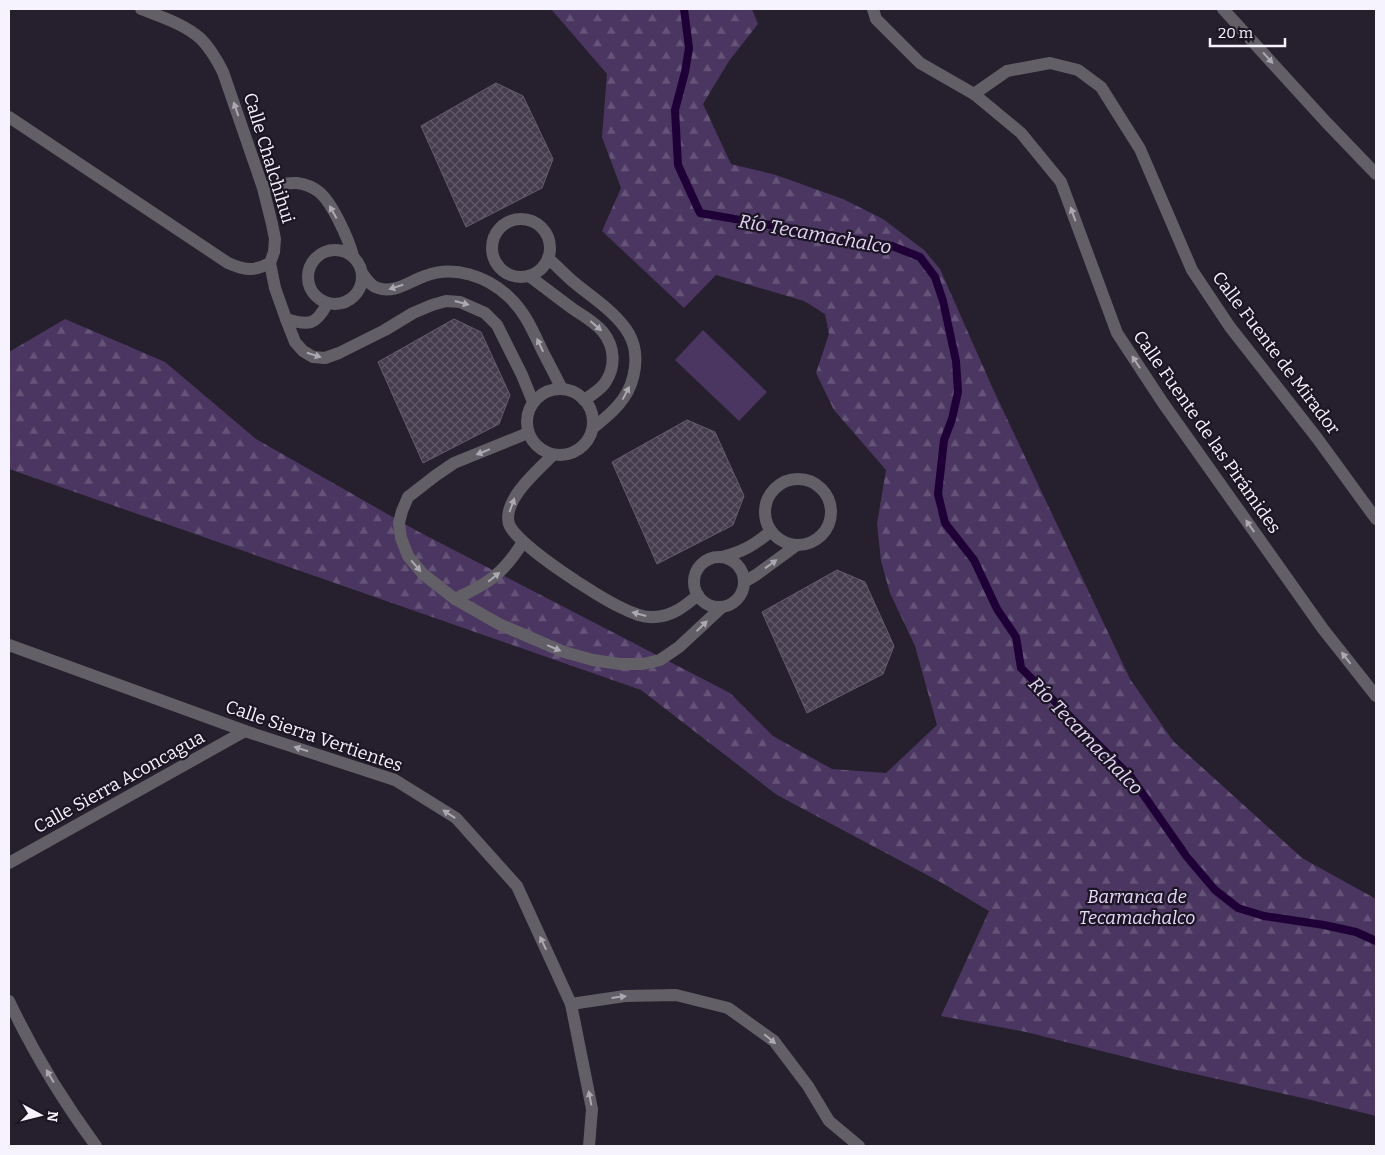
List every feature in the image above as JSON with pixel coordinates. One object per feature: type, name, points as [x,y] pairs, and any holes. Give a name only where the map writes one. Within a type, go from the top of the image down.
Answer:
[{"type":"street","name":"Calle Chalchihui","points":[[142,9],[191,31],[214,54],[223,72],[263,188],[275,239],[274,252],[270,264]]},
{"type":"street","name":"Calle Fuente de las Pirámides","points":[[873,9],[876,19],[920,63],[974,94],[1021,133],[1062,182],[1117,333],[1163,403],[1323,629],[1376,696]]},
{"type":"street","points":[[1223,9],[1376,174]]},
{"type":"street","name":"Calle Fuente de Mirador","points":[[974,94],[1007,71],[1050,63],[1078,70],[1101,88],[1140,149],[1192,270],[1230,327],[1317,438],[1376,519]]},
{"type":"street","points":[[9,117],[228,263],[248,270],[270,264],[275,288],[295,342],[303,351],[313,357],[325,358],[339,354],[413,313],[432,305],[446,301],[460,302],[485,313],[498,324],[533,402]]},
{"type":"street","points":[[263,188],[299,183],[319,192],[329,204],[350,244],[353,256]]},
{"type":"street","points":[[521,218],[532,220],[541,226],[548,236],[550,247],[548,258],[541,269],[529,276],[518,277],[508,274],[499,267],[493,257],[491,246],[494,236],[500,226],[510,220],[521,218]]},
{"type":"street","points":[[332,249],[344,250],[353,256],[359,264],[362,273],[362,284],[356,294],[348,301],[338,304],[327,304],[317,298],[310,290],[307,279],[308,268],[314,259],[322,252],[332,249]]},
{"type":"street","points":[[548,258],[619,321],[629,334],[635,349],[635,367],[631,384],[624,398],[615,410],[593,428]]},
{"type":"street","points":[[362,273],[372,286],[388,290],[439,272],[470,274],[492,284],[514,302],[530,324],[562,389]]},
{"type":"street","points":[[529,276],[592,322],[602,331],[610,343],[613,354],[610,374],[605,384],[584,400]]},
{"type":"street","points":[[286,319],[297,322],[314,321],[320,316],[327,304]]},
{"type":"street","points":[[562,389],[577,393],[584,400],[590,408],[593,417],[593,428],[589,438],[582,447],[574,453],[563,456],[542,452],[534,444],[528,433],[526,422],[528,411],[541,394],[551,390],[562,389]]},
{"type":"street","points":[[528,433],[454,463],[408,497],[399,523],[400,538],[408,556],[424,574],[455,598],[499,624],[564,652],[593,660],[620,664],[643,664],[660,660],[679,647],[722,607]]},
{"type":"street","points":[[553,455],[517,493],[509,509],[509,524],[523,542],[594,593],[620,608],[639,616],[666,616],[681,610],[698,595]]},
{"type":"street","points":[[798,478],[808,480],[824,492],[829,502],[829,522],[816,539],[797,545],[787,543],[771,531],[766,521],[766,501],[778,485],[798,478]]},
{"type":"street","points":[[722,557],[735,563],[740,568],[744,582],[740,596],[729,605],[722,607],[704,602],[698,595],[694,580],[696,572],[707,561],[714,558],[738,553],[771,531]]},
{"type":"street","points":[[455,598],[479,588],[496,576],[512,560],[523,542]]},
{"type":"street","points":[[744,582],[797,545]]},
{"type":"street","name":"Calle Sierra Vertientes","points":[[9,645],[246,731],[395,780],[456,818],[516,886],[571,1004],[592,1110],[589,1146]]},
{"type":"street","name":"Calle Sierra Aconcagua","points":[[9,863],[246,731]]},
{"type":"street","points":[[571,1004],[625,996],[676,995],[728,1008],[774,1041],[808,1086],[829,1121],[859,1146]]},
{"type":"street","points":[[9,1001],[24,1033],[75,1117],[96,1146]]},
{"type":"green space","name":"Barranca de Tecamachalco","points":[[551,9],[752,9],[758,24],[729,61],[703,104],[731,164],[776,175],[843,199],[883,219],[924,250],[940,269],[993,389],[1130,679],[1173,741],[1302,858],[1376,899],[1376,1116],[1173,1069],[1026,1032],[941,1016],[989,911],[944,884],[777,795],[641,690],[9,469],[9,352],[65,319],[165,362],[256,439],[419,532],[730,693],[773,736],[832,769],[886,773],[937,725],[915,646],[890,593],[881,561],[877,524],[886,470],[834,410],[816,373],[829,334],[825,314],[804,301],[716,275],[684,308],[602,231],[621,188],[602,137],[607,74]]},
{"type":"green space","points":[[703,330],[767,392],[739,421],[675,360]]},
{"type":"building","points":[[496,83],[523,96],[553,159],[542,188],[466,227],[421,126]]},
{"type":"building","points":[[454,319],[481,332],[510,395],[499,424],[423,463],[378,362]]},
{"type":"building","points":[[687,420],[715,432],[744,496],[733,525],[657,564],[612,462]]},
{"type":"building","points":[[837,570],[865,582],[894,646],[883,674],[807,713],[762,612]]},
{"type":"waterway","name":"Río Tecamachalco","points":[[684,9],[689,48],[675,110],[678,165],[700,213],[892,246],[920,257],[935,277],[943,301],[956,361],[958,392],[952,419],[944,440],[938,494],[945,523],[974,560],[997,609],[1016,637],[1021,668],[1131,777],[1187,857],[1215,890],[1238,908],[1264,916],[1356,932],[1376,941]]}]
